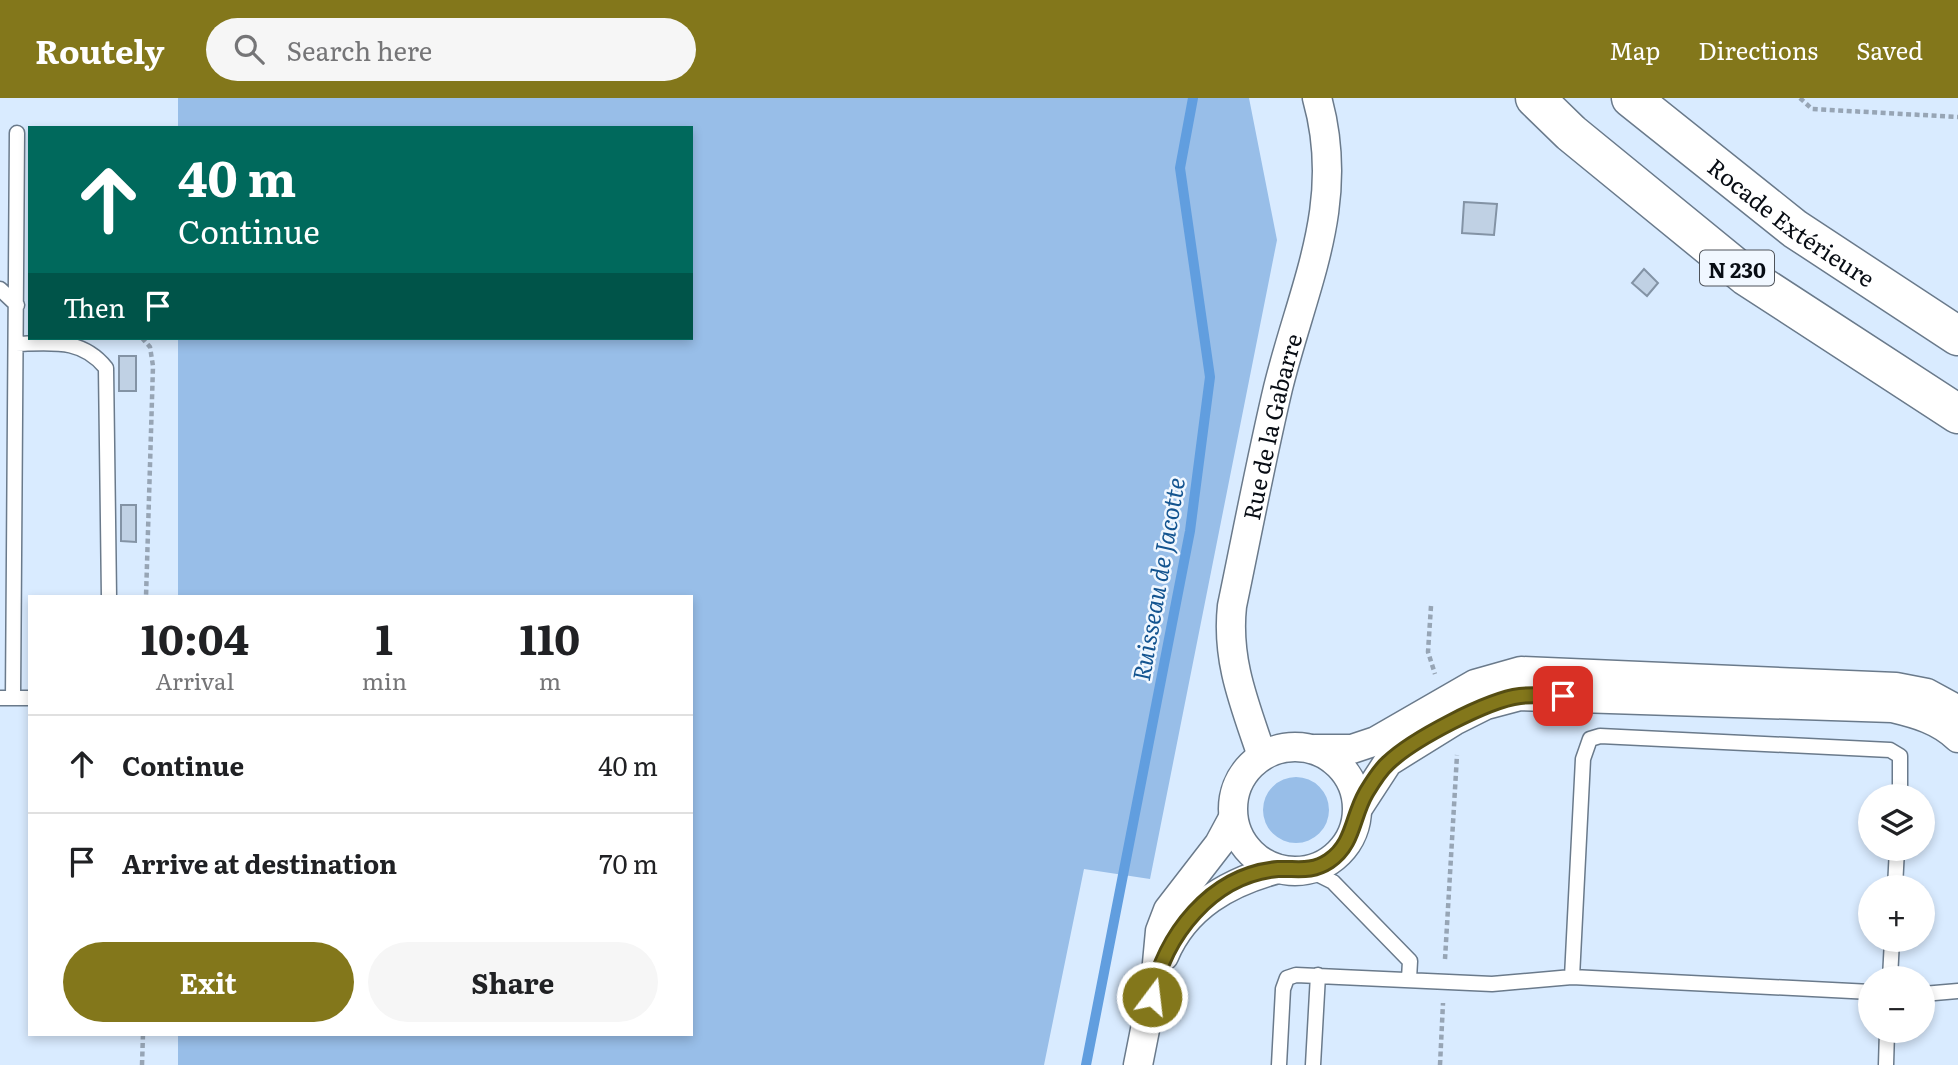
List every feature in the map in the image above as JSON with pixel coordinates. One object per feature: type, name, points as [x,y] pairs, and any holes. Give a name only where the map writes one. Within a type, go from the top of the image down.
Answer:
[{"type":"highway","name":"N 230","points":[[1535,98],[1572,133],[1746,276],[1958,414]]},
{"type":"highway","name":"Rocade Extérieure","points":[[1631,98],[1795,229],[1958,335]]},
{"type":"street","name":"Rue de la Gabarre","points":[[1262,756],[1235,678],[1229,631],[1278,387],[1322,231],[1329,181],[1327,134],[1317,98]]},
{"type":"street","points":[[1358,808],[1388,762],[1449,711],[1475,684],[1521,671],[1896,687],[1927,693],[1958,710]]},
{"type":"street","points":[[1278,869],[1262,862],[1248,850],[1238,835],[1233,818],[1239,782],[1248,768],[1262,756],[1287,746],[1352,749],[1449,711],[1520,696],[1892,708],[1920,714],[1946,727],[1958,738]]},
{"type":"street","points":[[1156,974],[1180,928],[1213,895],[1250,877],[1278,869],[1309,870],[1328,862],[1344,848],[1354,829],[1358,808],[1355,789],[1346,772],[1332,758],[1315,749]]},
{"type":"street","points":[[1138,1065],[1156,974],[1160,931],[1168,910],[1219,844],[1233,818]]},
{"type":"lane","points":[[17,133],[16,344],[7,698],[28,698]]},
{"type":"lane","points":[[0,289],[16,305]]},
{"type":"lane","points":[[16,344],[72,343],[95,354],[106,368],[109,595]]},
{"type":"lane","points":[[1572,977],[1583,759],[1590,739],[1600,736],[1890,750],[1900,756],[1900,784]]},
{"type":"lane","points":[[1309,870],[1333,882],[1410,961],[1409,979]]},
{"type":"lane","points":[[1279,1065],[1283,989],[1287,978],[1296,975],[1492,984],[1572,977],[1858,991]]},
{"type":"lane","points":[[1313,1065],[1318,975]]},
{"type":"lane","points":[[1935,993],[1958,991]]},
{"type":"lane","points":[[1886,1065],[1887,1043]]},
{"type":"path","points":[[1800,98],[1812,109],[1958,117]]},
{"type":"path","points":[[144,340],[150,347],[153,366],[146,595]]},
{"type":"path","points":[[1431,606],[1428,652],[1458,739],[1440,1065]]},
{"type":"path","points":[[142,1065],[143,1036]]},
{"type":"shaded area","points":[[178,98],[1249,98],[1277,240],[1150,879],[1084,869],[1044,1065],[178,1065],[178,1036],[693,1036],[693,595],[178,595],[178,340],[693,340],[693,126],[178,126]]},
{"type":"shaded area","points":[[1290,777],[1302,777],[1314,782],[1324,792],[1329,810],[1327,823],[1314,838],[1302,843],[1290,843],[1278,838],[1268,828],[1263,816],[1263,804],[1268,792],[1278,782]]},
{"type":"building","points":[[1464,202],[1497,204],[1494,235],[1462,233]]},
{"type":"building","points":[[1644,269],[1658,283],[1647,296],[1632,283]]},
{"type":"building","points":[[119,356],[136,356],[136,391],[119,391]]},
{"type":"building","points":[[121,505],[136,505],[136,542],[121,541]]},
{"type":"waterway","name":"Ruisseau de Jacotte","points":[[1086,1065],[1190,531],[1210,377],[1180,168],[1193,98]]},
{"type":"route","points":[[1152,997],[1156,974],[1167,950],[1180,928],[1198,908],[1213,895],[1250,877],[1278,869],[1309,870],[1328,862],[1344,848],[1354,829],[1358,808],[1371,784],[1388,762],[1454,720],[1486,705],[1520,696],[1563,696]]}]
